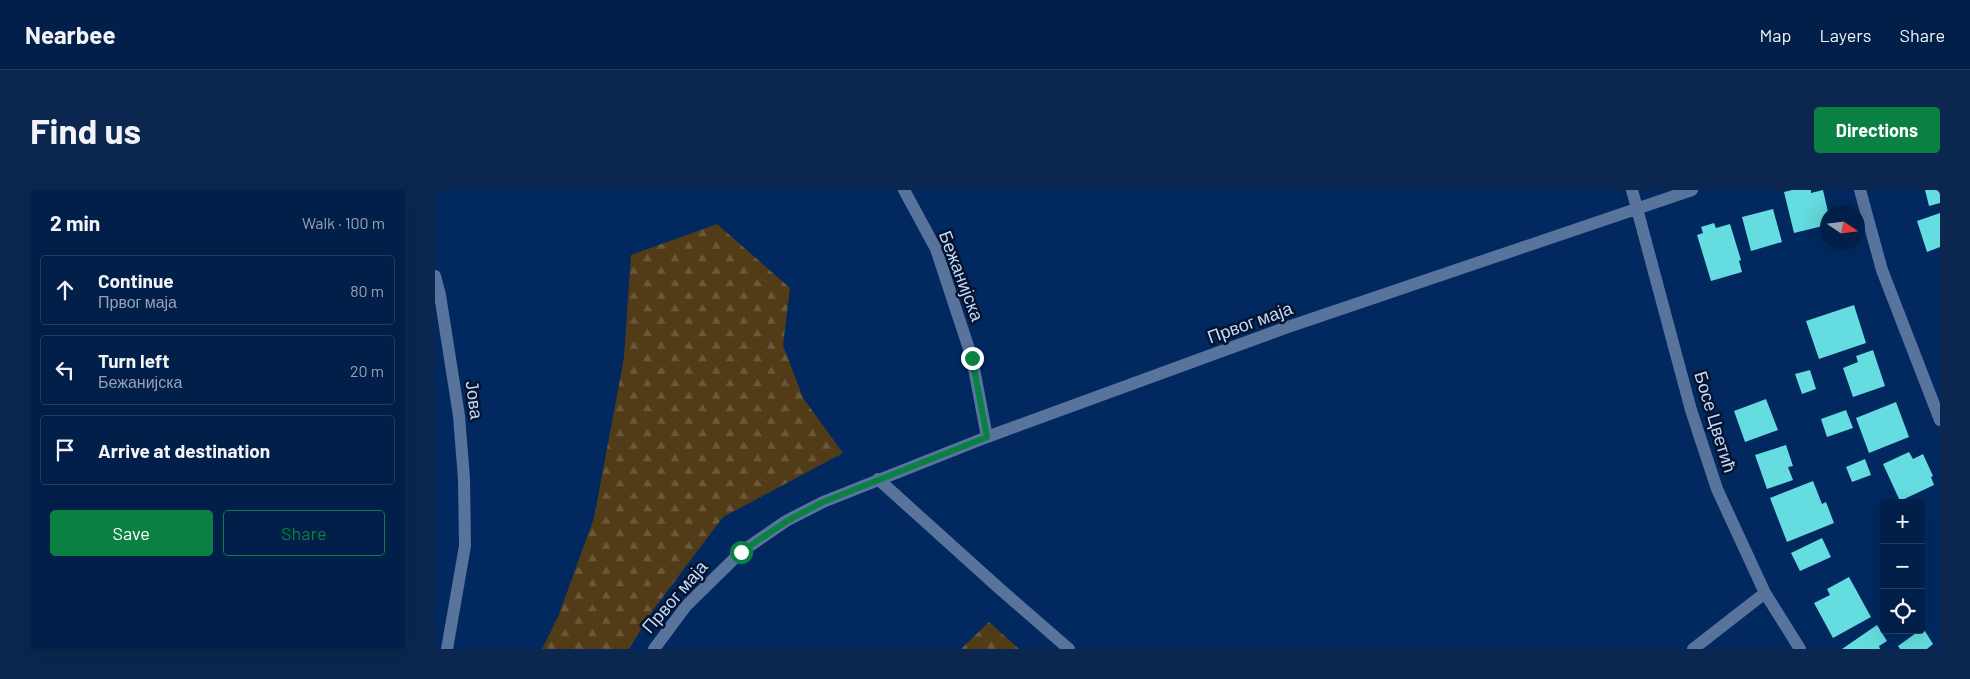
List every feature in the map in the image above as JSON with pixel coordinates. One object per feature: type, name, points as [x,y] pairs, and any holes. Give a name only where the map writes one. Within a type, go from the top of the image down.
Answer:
[{"type":"street","name":"Бежанијска","points":[[904,190],[936,249],[972,358],[987,437]]},
{"type":"street","name":"Босе Цветић","points":[[1632,190],[1691,410],[1717,489],[1765,593],[1801,649]]},
{"type":"street","name":"Првог маја","points":[[654,649],[686,606],[741,552],[787,521],[823,502],[987,437],[1285,328],[1692,190]]},
{"type":"street","points":[[1860,190],[1882,270],[1940,420]]},
{"type":"street","name":"Јова","points":[[435,276],[440,295],[459,416],[464,479],[465,546],[447,649]]},
{"type":"street","points":[[878,479],[1069,649]]},
{"type":"street","points":[[1693,649],[1765,593]]},
{"type":"green space","points":[[717,224],[790,288],[783,345],[803,398],[843,453],[723,517],[653,610],[629,649],[542,649],[558,617],[594,518],[624,358],[631,255]]},
{"type":"green space","points":[[989,622],[1019,649],[961,649]]},
{"type":"building","points":[[1811,190],[1811,193],[1823,190],[1826,205],[1820,205],[1820,227],[1794,233],[1784,192]]},
{"type":"building","points":[[1925,190],[1940,190],[1940,203],[1929,206]]},
{"type":"building","points":[[1773,209],[1782,242],[1751,251],[1742,217]]},
{"type":"building","points":[[1940,213],[1940,247],[1927,252],[1917,221]]},
{"type":"building","points":[[1714,223],[1716,228],[1730,224],[1741,260],[1739,261],[1742,272],[1711,281],[1697,235],[1703,233],[1701,227]]},
{"type":"building","points":[[1854,305],[1866,343],[1819,359],[1806,321]]},
{"type":"building","points":[[1873,350],[1885,386],[1853,397],[1843,368],[1858,362],[1856,356]]},
{"type":"building","points":[[1810,370],[1816,389],[1802,394],[1795,374]]},
{"type":"building","points":[[1766,399],[1778,430],[1745,442],[1734,411]]},
{"type":"building","points":[[1896,402],[1909,437],[1869,453],[1856,418]]},
{"type":"building","points":[[1846,410],[1853,428],[1827,437],[1821,419]]},
{"type":"building","points":[[1786,445],[1793,466],[1788,467],[1793,480],[1767,489],[1755,455]]},
{"type":"building","points":[[1909,452],[1913,459],[1923,454],[1933,476],[1931,477],[1934,485],[1904,499],[1899,499],[1883,464]]},
{"type":"building","points":[[1865,459],[1871,475],[1852,482],[1846,467]]},
{"type":"building","points":[[1813,481],[1822,504],[1826,502],[1834,523],[1787,542],[1770,498]]},
{"type":"building","points":[[1822,538],[1831,557],[1800,571],[1791,553]]},
{"type":"building","points":[[1849,577],[1871,617],[1833,638],[1814,603],[1830,595],[1827,589]]},
{"type":"building","points":[[1877,625],[1880,634],[1883,634],[1887,641],[1879,646],[1880,649],[1842,649]]},
{"type":"building","points":[[1925,631],[1933,644],[1927,649],[1900,649],[1898,646],[1915,634],[1925,634]]},
{"type":"route","points":[[741,552],[787,521],[823,502],[987,437],[972,358]]}]
